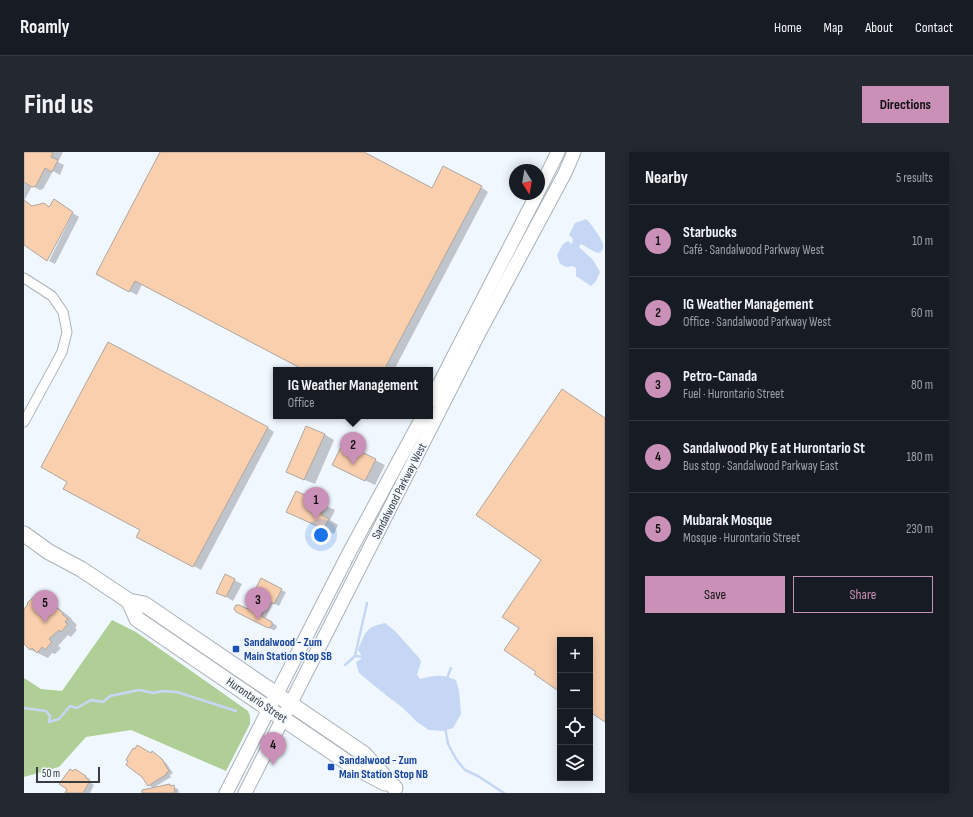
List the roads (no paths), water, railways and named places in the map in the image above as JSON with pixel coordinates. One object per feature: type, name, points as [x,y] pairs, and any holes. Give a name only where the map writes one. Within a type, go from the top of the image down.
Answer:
[{"type":"main road","points":[[545,178],[558,152]]},
{"type":"main road","name":"Sandalwood Parkway West","points":[[245,793],[507,279],[565,173],[574,152]]},
{"type":"main road","points":[[433,396],[534,200]]},
{"type":"main road","name":"Sandalwood Parkway West","points":[[226,793],[350,551],[421,419]]},
{"type":"main road","name":"Hurontario Street","points":[[24,534],[49,552],[81,569],[129,601],[144,604],[277,694],[364,754],[399,791]]},
{"type":"main road","name":"Hurontario Street","points":[[129,601],[137,619],[351,765],[399,791]]},
{"type":"street","points":[[24,278],[52,296],[63,312],[67,332],[62,352],[24,422]]},
{"type":"water","points":[[586,219],[598,235],[603,245],[603,249],[600,253],[595,252],[581,244],[579,247],[593,260],[600,272],[596,281],[591,286],[576,276],[576,268],[573,266],[566,267],[560,264],[557,255],[563,244],[568,241],[572,244],[573,239],[569,235],[575,223]]},
{"type":"water","points":[[385,623],[395,631],[420,659],[421,662],[417,675],[420,679],[438,676],[456,680],[459,691],[461,714],[453,728],[443,731],[429,730],[417,722],[403,708],[359,673],[356,662],[361,659],[362,656],[358,650],[365,635],[369,629]]},
{"type":"waterway","points":[[355,656],[367,603]]},
{"type":"waterway","points":[[345,665],[355,656],[365,657]]},
{"type":"waterway","points":[[447,678],[451,668]]},
{"type":"waterway","points":[[24,708],[46,711],[50,716],[49,722],[59,719],[70,706],[77,708],[91,700],[103,702],[110,696],[139,690],[154,693],[162,691],[177,692],[236,711]]},
{"type":"waterway","points":[[445,727],[448,744],[456,759],[465,770],[478,776],[504,793]]},
{"type":"place","name":"IG Weather Management","points":[[353,465]]},
{"type":"place","name":"Starbucks","points":[[316,520]]},
{"type":"place","name":"Petro-Canada","points":[[258,620]]},
{"type":"place","name":"Mubarak Mosque","points":[[45,623]]},
{"type":"place","name":"Sandalwood - Zum Main Station Stop SB","points":[[236,649]]},
{"type":"place","name":"Sandalwood Pky E at Hurontario St","points":[[273,765]]},
{"type":"place","name":"Sandalwood - Zum Main Station Stop NB","points":[[331,767]]}]
